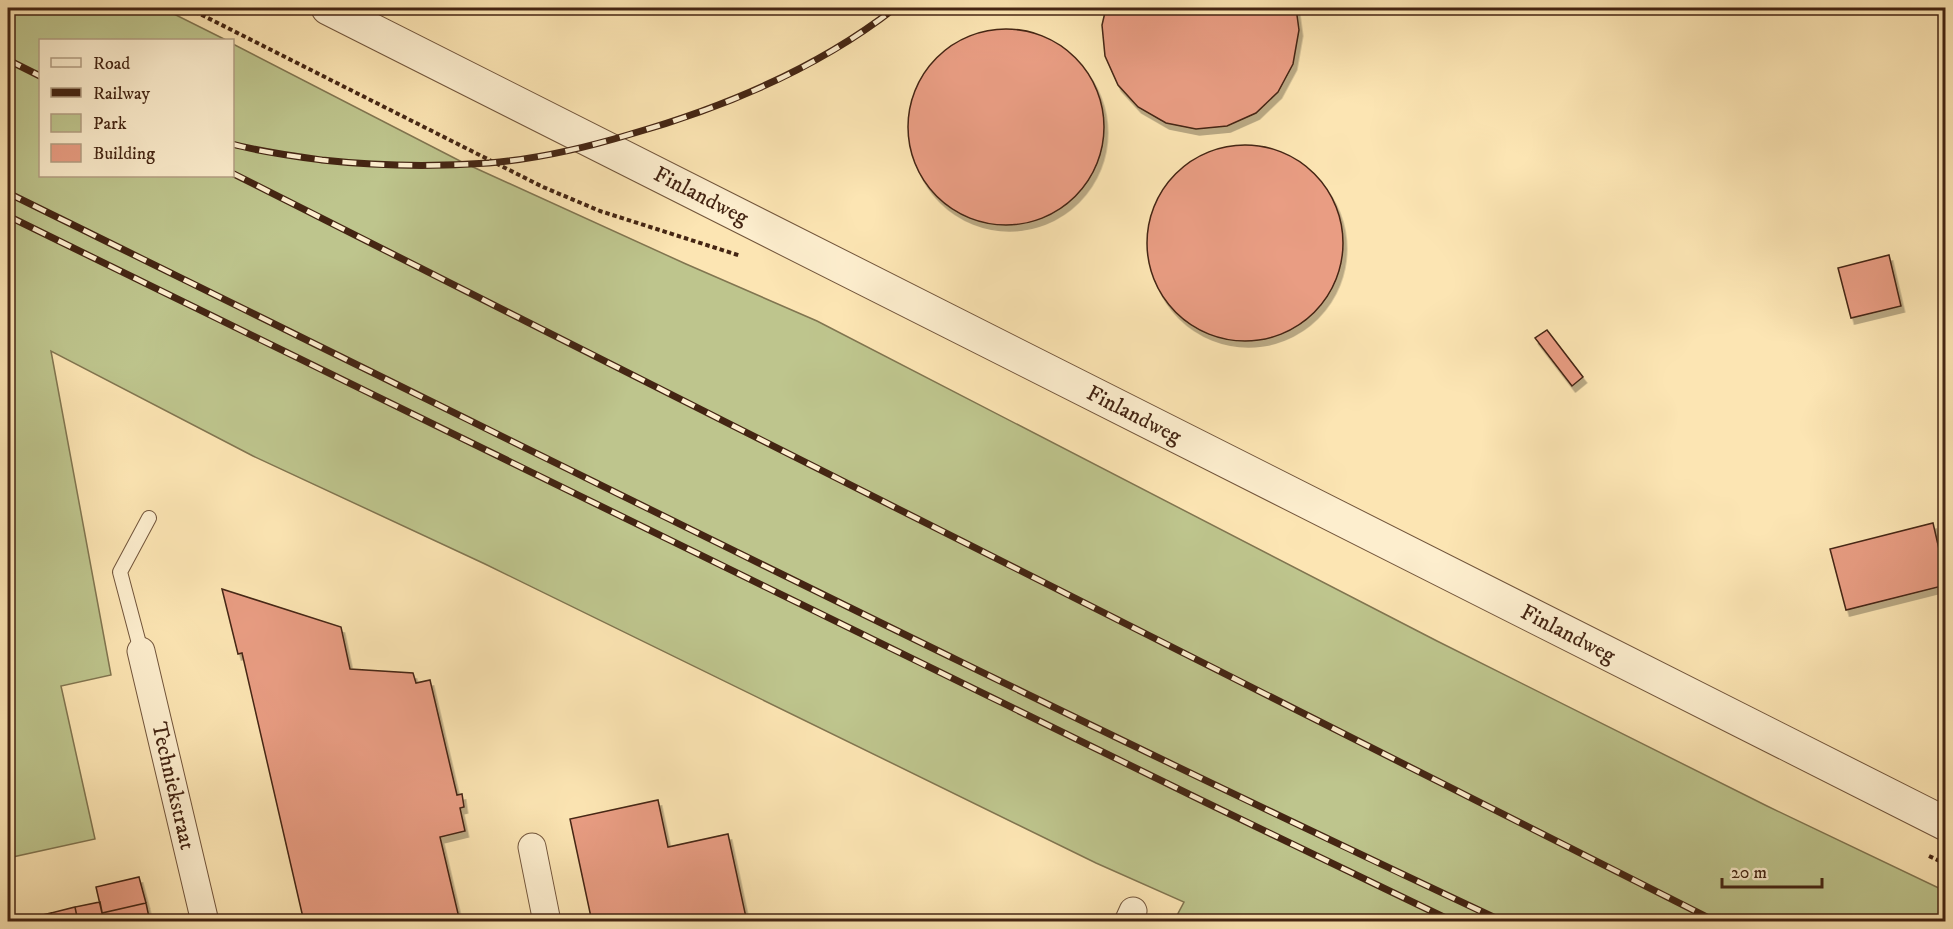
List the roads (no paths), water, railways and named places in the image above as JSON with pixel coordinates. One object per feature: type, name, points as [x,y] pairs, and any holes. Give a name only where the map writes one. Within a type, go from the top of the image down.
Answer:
[{"type":"street","name":"Finlandweg","points":[[328,8],[1944,820]]},
{"type":"street","name":"Techniekstraat","points":[[141,651],[205,921]]},
{"type":"street","points":[[532,847],[547,921]]},
{"type":"lane","points":[[141,651],[120,572],[149,518]]},
{"type":"railway","points":[[234,144],[265,152],[322,160],[405,165],[489,163],[561,152],[614,139],[701,112],[769,84],[834,50],[895,8]]},
{"type":"railway","points":[[8,60],[39,76]]},
{"type":"railway","points":[[234,174],[1717,922]]},
{"type":"railway","points":[[8,193],[941,652],[1504,922]]},
{"type":"railway","points":[[8,216],[1454,922]]}]
